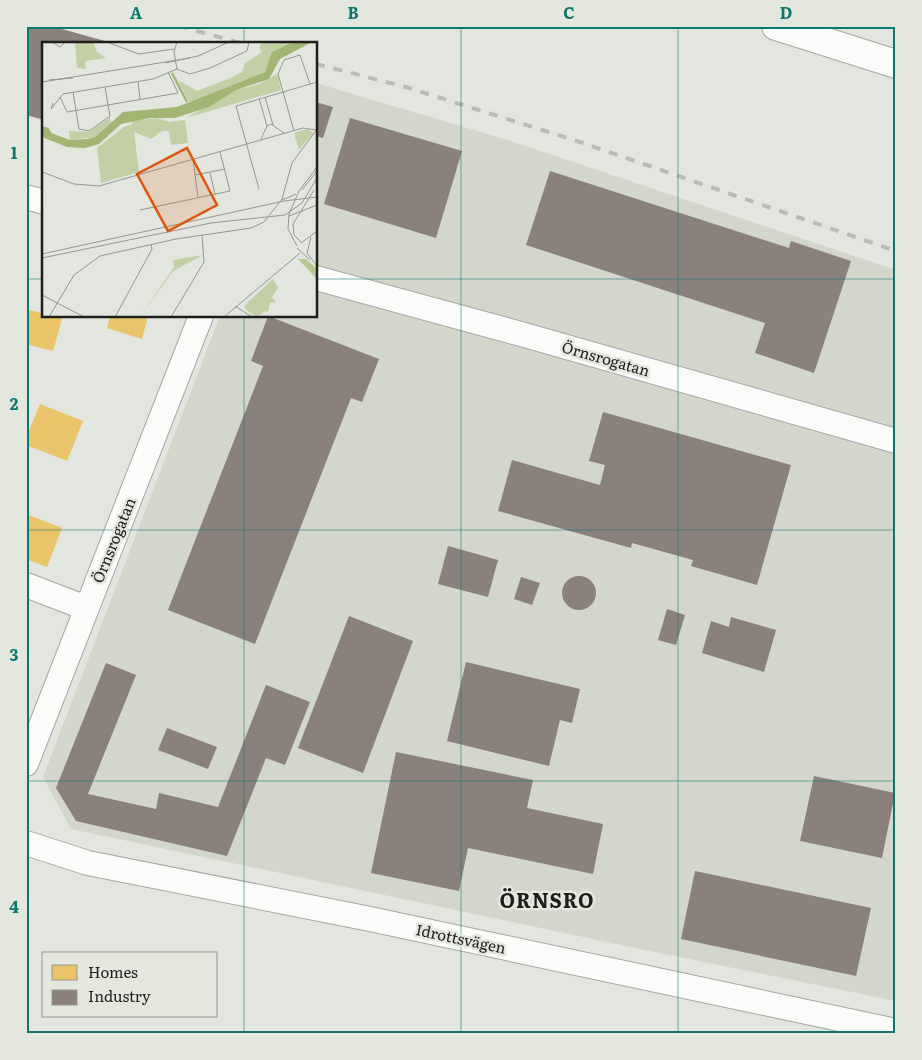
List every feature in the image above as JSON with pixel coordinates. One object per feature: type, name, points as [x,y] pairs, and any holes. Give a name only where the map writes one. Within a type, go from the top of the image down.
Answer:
[{"type":"main road","points":[[776,26],[896,64]]},
{"type":"street","points":[[26,197],[42,201]]},
{"type":"street","name":"Örnsrogatan","points":[[318,279],[896,441]]},
{"type":"street","name":"Örnsrogatan","points":[[26,764],[201,318]]},
{"type":"street","points":[[26,586],[86,608]]},
{"type":"street","name":"Idrottsvägen","points":[[26,843],[88,863],[380,921],[896,1031]]},
{"type":"shaded area","points":[[318,84],[504,139],[896,270],[896,1001],[71,829],[43,777],[219,318],[318,318]]},
{"type":"building: Homes","points":[[27,309],[42,313],[42,318],[62,319],[53,351],[26,344]]},
{"type":"building: Homes","points":[[110,318],[147,318],[142,339],[107,328]]},
{"type":"building: Homes","points":[[40,404],[83,421],[67,461],[26,445],[26,438]]},
{"type":"building: Homes","points":[[26,514],[62,528],[47,567],[26,559]]},
{"type":"building: Industry","points":[[26,26],[51,26],[108,42],[42,42],[42,119],[26,115]]},
{"type":"building: Industry","points":[[318,103],[333,107],[323,138],[318,137]]},
{"type":"building: Industry","points":[[350,118],[462,151],[436,238],[324,204]]},
{"type":"building: Industry","points":[[550,171],[789,248],[791,241],[851,261],[814,373],[755,353],[765,323],[526,245]]},
{"type":"building: Industry","points":[[267,318],[273,318],[379,359],[362,402],[351,398],[255,644],[168,610],[263,366],[251,361]]},
{"type":"building: Industry","points":[[603,412],[791,465],[757,585],[691,566],[693,560],[632,543],[631,548],[498,511],[512,460],[600,485],[605,465],[589,461]]},
{"type":"building: Industry","points":[[448,546],[498,560],[488,597],[438,584]]},
{"type":"building: Industry","points":[[579,576],[591,581],[596,593],[591,605],[579,610],[567,605],[562,593],[567,581]]},
{"type":"building: Industry","points":[[521,577],[540,583],[532,605],[514,599]]},
{"type":"building: Industry","points":[[667,609],[685,615],[676,645],[658,640]]},
{"type":"building: Industry","points":[[349,616],[413,641],[363,773],[298,748]]},
{"type":"building: Industry","points":[[731,617],[776,630],[764,672],[702,653],[711,621],[729,627]]},
{"type":"building: Industry","points":[[466,662],[580,689],[572,723],[560,720],[549,766],[447,741]]},
{"type":"building: Industry","points":[[106,663],[136,675],[88,794],[156,809],[159,793],[218,807],[266,685],[310,702],[285,765],[266,758],[227,856],[76,821],[56,788]]},
{"type":"building: Industry","points":[[167,728],[217,747],[208,769],[158,750]]},
{"type":"building: Industry","points":[[396,752],[533,780],[527,808],[603,824],[593,874],[468,848],[459,891],[371,873]]},
{"type":"building: Industry","points":[[814,776],[895,793],[882,858],[800,841]]},
{"type":"building: Industry","points":[[695,871],[871,908],[856,976],[681,939]]},
{"type":"railway","points":[[179,26],[237,42]]},
{"type":"railway","points":[[318,65],[406,87],[577,141],[896,251]]},
{"type":"district","name":"ÖRNSRO","points":[[547,899]]}]
